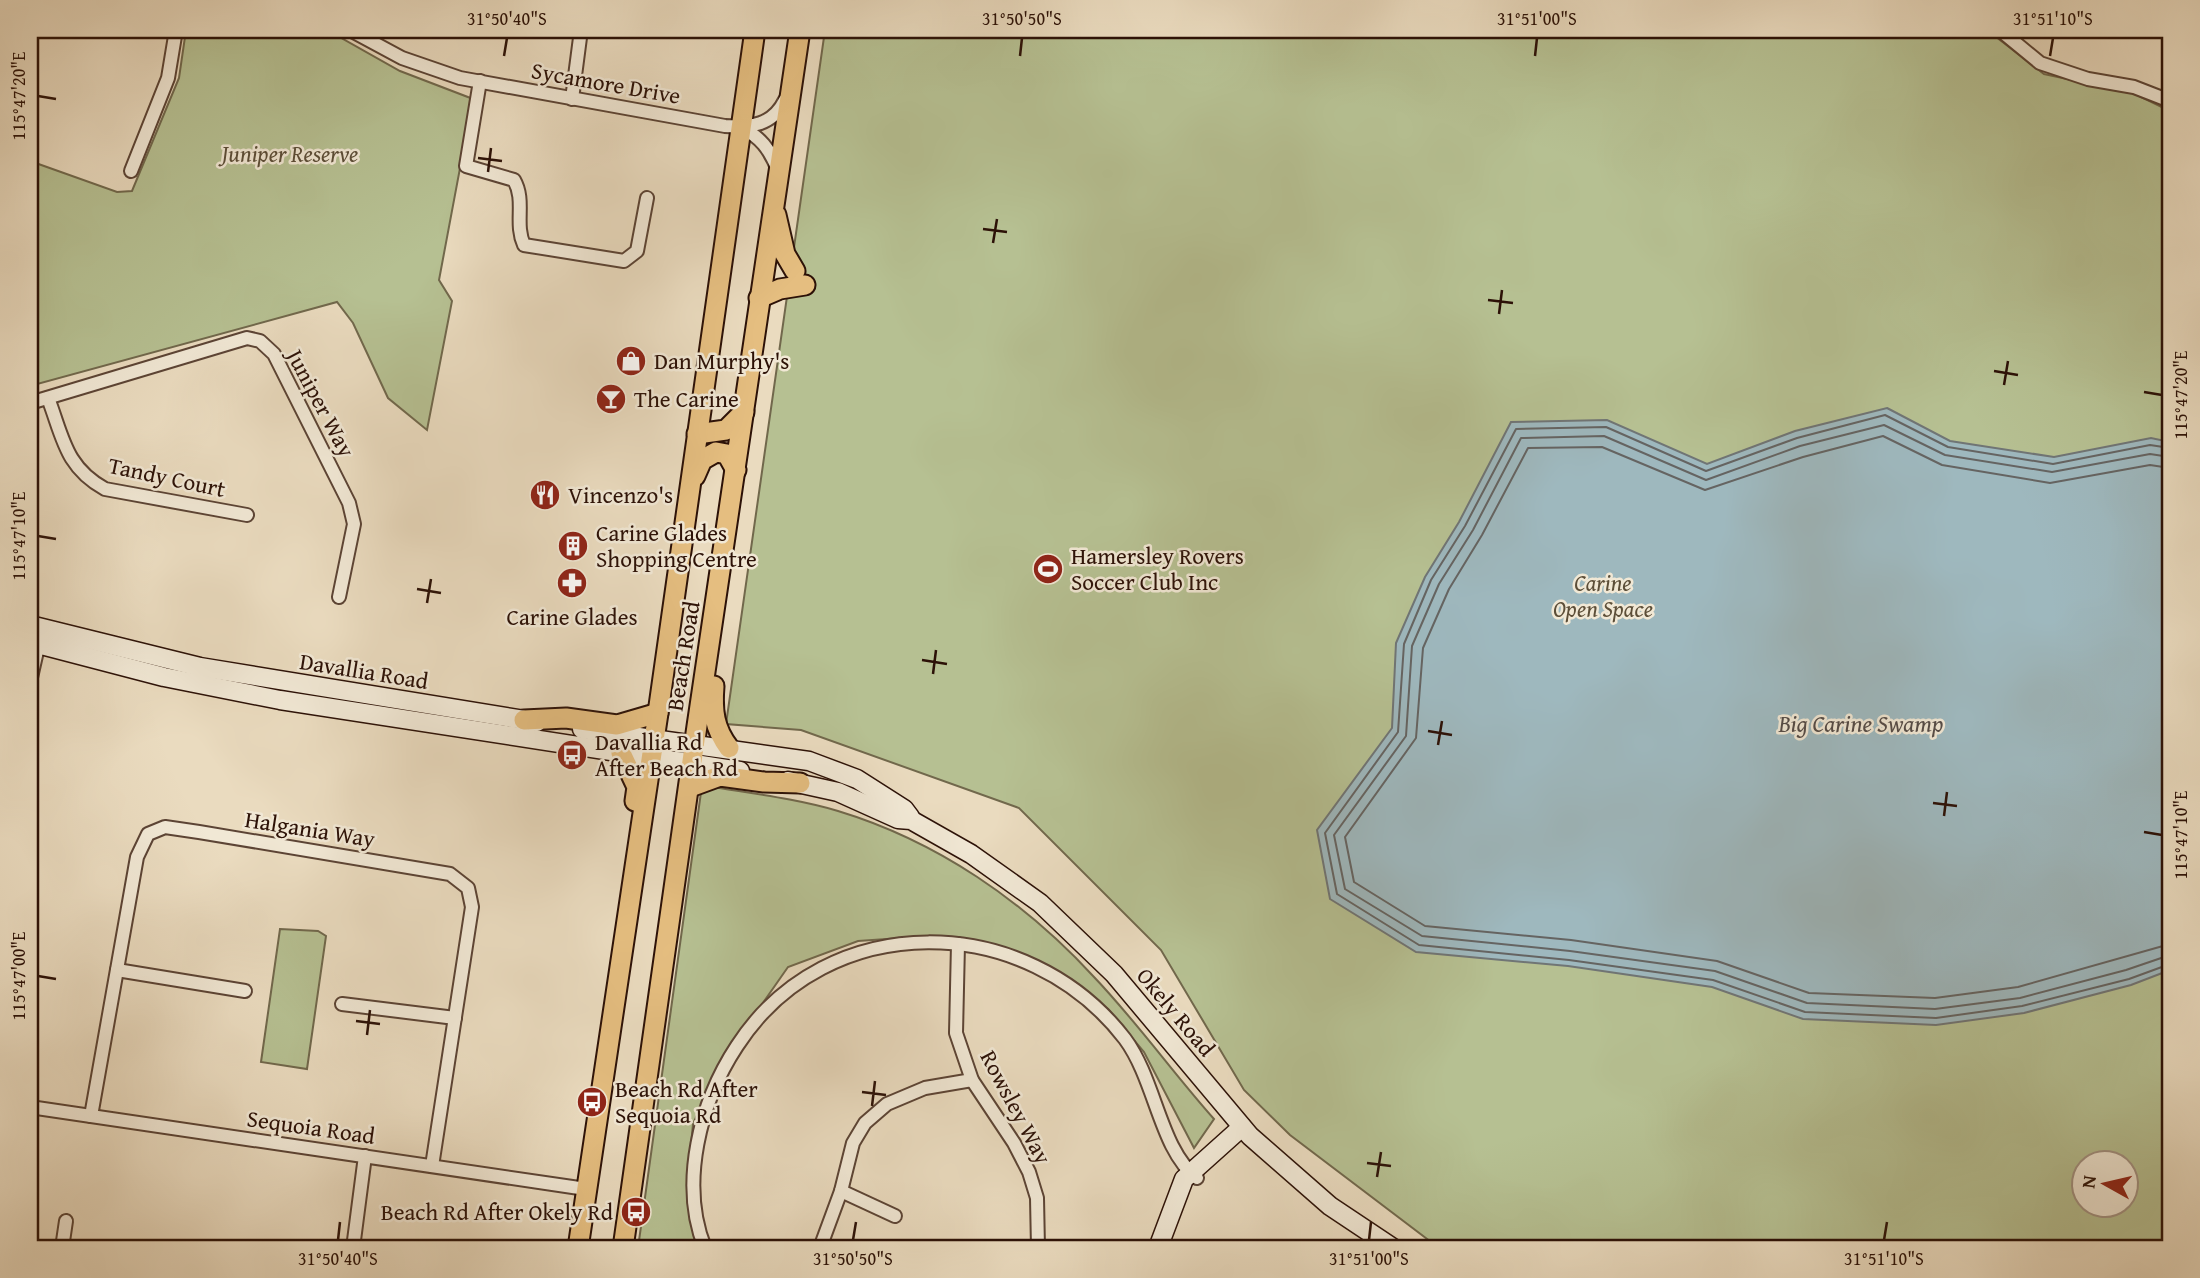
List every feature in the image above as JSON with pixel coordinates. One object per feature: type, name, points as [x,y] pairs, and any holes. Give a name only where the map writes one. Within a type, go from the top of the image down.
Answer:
[{"type":"main road","name":"Beach Road","points":[[578,1248],[653,749],[755,30]]},
{"type":"main road","name":"Beach Road","points":[[623,1248],[800,30]]},
{"type":"main road","points":[[759,298],[800,278],[785,254],[774,207]]},
{"type":"main road","points":[[697,434],[726,430],[744,412]]},
{"type":"main road","points":[[688,493],[702,460],[713,453],[727,454],[736,470]]},
{"type":"main road","points":[[719,587],[712,709],[718,733],[729,748]]},
{"type":"main road","name":"Davallia Road","points":[[35,635],[249,677],[524,720],[653,749],[694,754]]},
{"type":"main road","name":"Davallia Road","points":[[35,635],[164,677],[280,700],[621,753],[653,749]]},
{"type":"main road","points":[[524,720],[566,718],[617,725],[658,713]]},
{"type":"main road","name":"Okely Road","points":[[694,754],[729,748],[809,761],[839,770],[904,809],[912,820],[997,870],[1048,910],[1114,974],[1246,1131],[1331,1206],[1393,1248]]},
{"type":"main road","points":[[621,753],[637,787],[629,836],[634,868]]},
{"type":"main road","name":"Okely Road","points":[[694,754],[871,804],[898,819],[912,820]]},
{"type":"main road","points":[[690,787],[720,776],[764,782],[800,783]]},
{"type":"main road","points":[[1158,1248],[1177,1192],[1193,1175],[1246,1131]]},
{"type":"main road","points":[[1168,1248],[1193,1175]]},
{"type":"street","points":[[131,171],[168,78],[176,30]]},
{"type":"street","name":"Sycamore Drive","points":[[350,30],[402,58],[460,78],[740,127],[757,136],[770,150],[779,173]]},
{"type":"street","points":[[572,99],[581,30]]},
{"type":"street","points":[[2000,30],[2040,63],[2088,79],[2134,87],[2170,102]]},
{"type":"street","points":[[480,81],[466,166],[514,180],[521,192],[518,232],[524,245],[624,261],[637,251],[648,198]]},
{"type":"street","name":"Sycamore Drive","points":[[740,127],[774,119],[792,84]]},
{"type":"street","name":"Juniper Way","points":[[30,403],[247,338],[260,341],[274,354],[349,503],[354,524],[338,597]]},
{"type":"street","name":"Tandy Court","points":[[48,398],[71,460],[85,478],[105,489],[247,515]]},
{"type":"street","points":[[30,682],[35,635]]},
{"type":"street","name":"Halgania Way","points":[[91,1116],[137,857],[148,834],[166,827],[450,874],[468,888],[472,907],[432,1166]]},
{"type":"street","points":[[705,1248],[695,1198],[700,1128],[718,1079],[746,1032],[768,1007],[799,981],[846,957],[888,944],[958,944],[990,948],[1055,976],[1081,994],[1124,1039],[1144,1069],[1173,1152],[1193,1175]]},
{"type":"street","name":"Rowsley Way","points":[[958,944],[956,1033],[972,1080],[1014,1143],[1029,1172],[1037,1198],[1038,1248]]},
{"type":"street","points":[[117,970],[245,990]]},
{"type":"street","points":[[342,1004],[455,1018]]},
{"type":"street","points":[[820,1248],[841,1191],[853,1143],[865,1123],[887,1104],[926,1088],[972,1080]]},
{"type":"street","name":"Sequoia Road","points":[[30,1107],[586,1189]]},
{"type":"street","points":[[352,1248],[365,1156]]},
{"type":"street","points":[[841,1191],[894,1216]]},
{"type":"street","points":[[62,1248],[66,1221]]},
{"type":"green space","name":"Juniper Reserve","points":[[186,30],[327,30],[400,71],[473,99],[439,280],[452,301],[427,430],[388,398],[353,323],[337,302],[30,386],[30,161],[117,192],[132,191],[179,78]]},
{"type":"green space","name":"Carine Open Space","points":[[825,30],[1987,30],[2044,74],[2133,93],[2170,111],[2170,1248],[1439,1248],[1290,1135],[1244,1090],[1161,950],[1019,808],[801,730],[726,724]]},
{"type":"green space","points":[[702,785],[805,803],[875,824],[944,857],[1008,899],[1067,949],[1094,977],[1214,1119],[1194,1148],[1144,1052],[1108,1009],[1031,958],[930,936],[858,941],[788,967],[719,1066],[693,1124],[687,1187],[696,1248],[638,1248]]},
{"type":"green space","points":[[280,929],[318,931],[326,936],[307,1069],[261,1062]]},
{"type":"water","name":"Big Carine Swamp","points":[[1887,408],[1950,441],[2054,457],[2151,438],[2170,442],[2170,970],[2131,985],[2024,1013],[1936,1025],[1803,1019],[1712,987],[1568,966],[1416,952],[1330,899],[1317,830],[1392,728],[1396,643],[1425,577],[1459,522],[1511,422],[1607,420],[1707,464],[1795,431]]},
{"type":"place","name":"Dan Murphy's","points":[[631,361]]},
{"type":"place","name":"The Carine","points":[[611,399]]},
{"type":"place","name":"Vincenzo's","points":[[545,495]]},
{"type":"place","name":"Carine Glades Shopping Centre","points":[[573,546]]},
{"type":"place","name":"Hamersley Rovers Soccer Club Inc","points":[[1048,569]]},
{"type":"place","name":"Carine Glades","points":[[572,583]]},
{"type":"place","name":"Davallia Rd After Beach Rd","points":[[572,755]]},
{"type":"place","name":"Beach Rd After Sequoia Rd","points":[[592,1102]]},
{"type":"place","name":"Beach Rd After Okely Rd","points":[[636,1212]]}]
